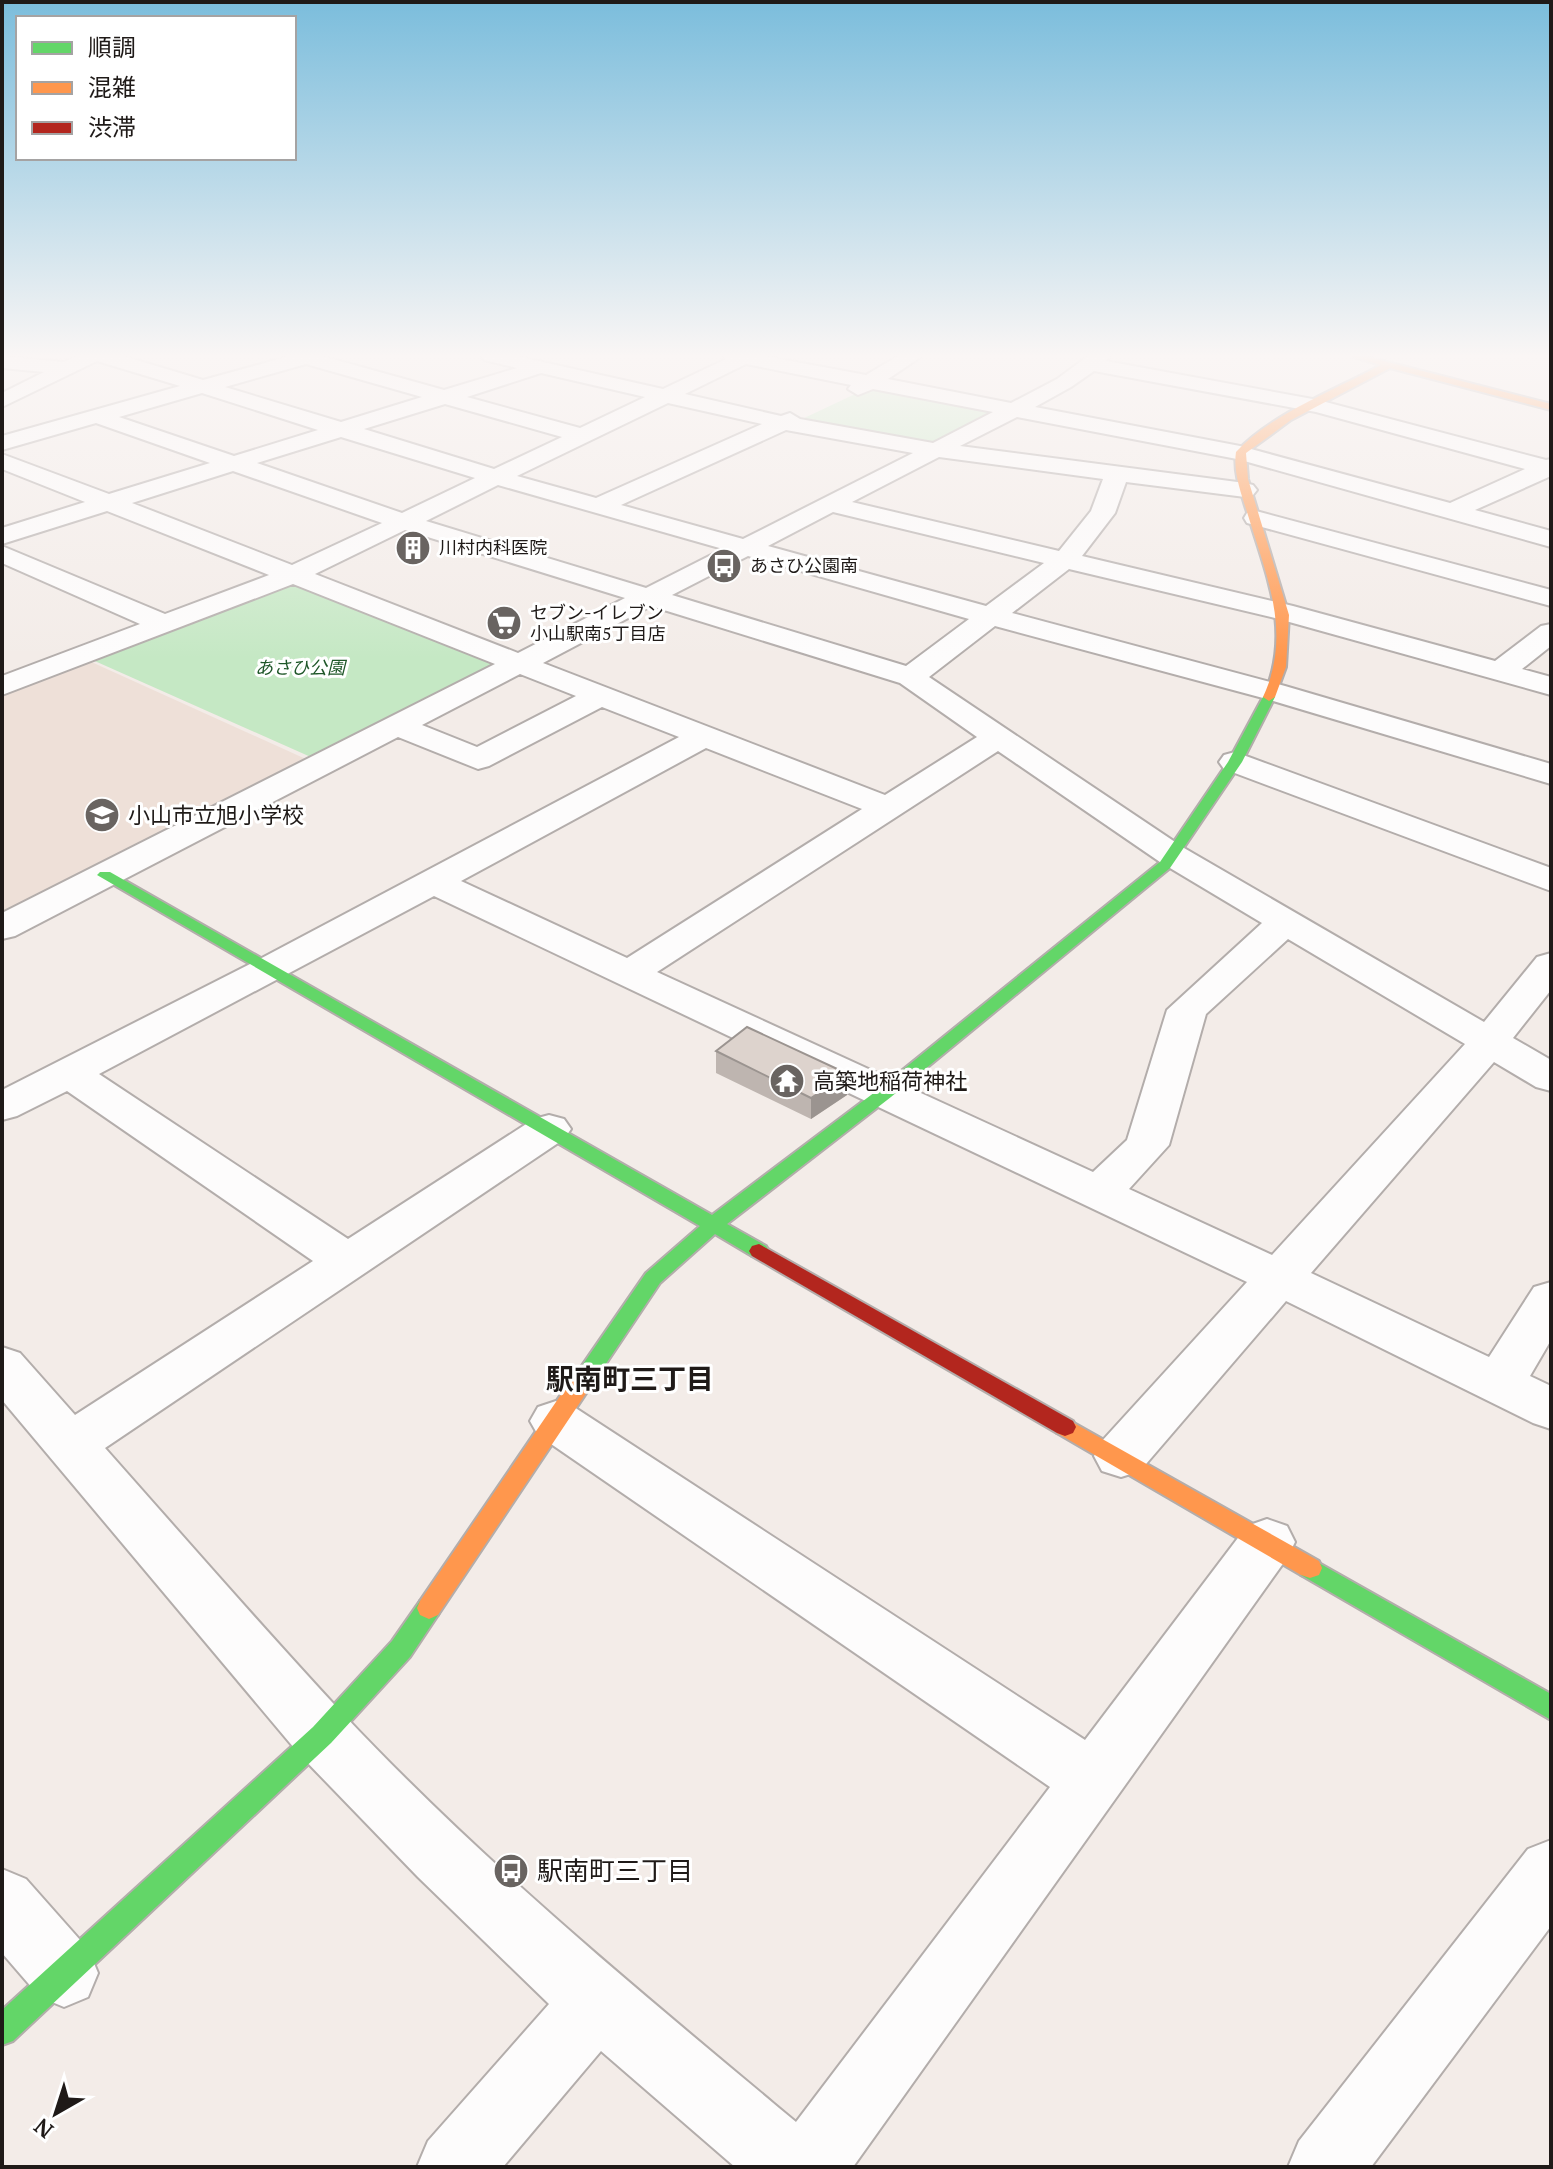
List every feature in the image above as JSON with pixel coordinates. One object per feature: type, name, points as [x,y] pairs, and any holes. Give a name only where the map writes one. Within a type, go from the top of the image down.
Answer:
[{"type":"main road","points":[[2,2030],[322,1735],[401,1649],[653,1278],[713,1225],[885,1093],[1154,877],[1172,855],[1235,762],[1281,674],[1283,612],[1245,490],[1239,457]]},
{"type":"main road","points":[[105,875],[1121,1456],[1551,1708]]},
{"type":"street","points":[[215,457],[404,522],[910,677],[1172,855],[1551,1078]]},
{"type":"street","points":[[2,536],[255,457]]},
{"type":"street","points":[[430,457],[742,548],[1274,692],[1551,774]]},
{"type":"street","points":[[7,679],[293,575],[537,457]]},
{"type":"street","points":[[598,506],[707,457]]},
{"type":"street","points":[[2,928],[921,457]]},
{"type":"street","points":[[992,457],[1245,490]]},
{"type":"street","points":[[1255,457],[1551,539]]},
{"type":"street","points":[[1509,457],[1549,468]]},
{"type":"street","points":[[2,461],[888,808]]},
{"type":"street","points":[[1451,512],[1549,468]]},
{"type":"street","points":[[910,677],[1065,560],[1103,513],[1117,473]]},
{"type":"street","points":[[828,504],[1283,612],[1551,686]]},
{"type":"street","points":[[1256,518],[1551,598]]},
{"type":"street","points":[[2,554],[164,624]]},
{"type":"street","points":[[1500,672],[1551,632]]},
{"type":"street","points":[[398,726],[478,759],[601,695]]},
{"type":"street","points":[[2,1107],[272,968],[705,736]]},
{"type":"street","points":[[629,973],[998,737]]},
{"type":"street","points":[[1235,762],[1551,880]]},
{"type":"street","points":[[433,882],[1280,1278],[1551,1409]]},
{"type":"street","points":[[1098,1194],[1147,1145],[1187,1010],[1285,922]]},
{"type":"street","points":[[1121,1456],[1489,1042],[1551,965]]},
{"type":"street","points":[[69,1073],[348,1262]]},
{"type":"street","points":[[70,1445],[549,1129]]},
{"type":"street","points":[[1499,1384],[1551,1299]]},
{"type":"street","points":[[2,1366],[322,1735],[441,1855],[597,2002],[792,2167]]},
{"type":"street","points":[[556,1421],[1092,1780]]},
{"type":"street","points":[[808,2167],[1267,1542]]},
{"type":"street","points":[[1325,2167],[1551,1872]]},
{"type":"street","points":[[2,1902],[64,1973]]},
{"type":"street","points":[[454,2167],[597,2002]]},
{"type":"shaded area","name":"小山市立旭小学校","points":[[87,660],[308,760],[2,914],[2,692]]},
{"type":"green space","name":"あさひ公園","points":[[281,584],[298,584],[494,661],[490,669],[313,758],[88,658]]},
{"type":"building","points":[[747,1027],[848,1074],[811,1098],[716,1051]]},
{"type":"traffic: fast","points":[[581,1383],[653,1278],[713,1225],[885,1093],[1165,865],[1235,762],[1269,697]]},
{"type":"traffic: fast","points":[[105,875],[759,1251]]},
{"type":"traffic: fast","points":[[1310,1568],[1551,1708]]},
{"type":"traffic: fast","points":[[2,2030],[322,1735],[401,1649],[429,1608]]},
{"type":"traffic: slow","points":[[1240,457],[1249,502],[1283,615],[1282,657],[1269,697]]},
{"type":"traffic: slow","points":[[429,1608],[581,1383]]},
{"type":"traffic: slow","points":[[1065,1427],[1310,1568]]},
{"type":"traffic: jam","points":[[759,1251],[1065,1427]]},
{"type":"place","name":"川村内科医院","points":[[413,548]]},
{"type":"place","name":"あさひ公園南","points":[[724,566]]},
{"type":"place","name":"セブン-イレブン 小山駅南5丁目店","points":[[504,623]]},
{"type":"place","name":"小山市立旭小学校","points":[[102,815]]},
{"type":"place","name":"高築地稲荷神社","points":[[787,1081]]},
{"type":"place","name":"駅南町三丁目","points":[[511,1871]]},
{"type":"district","name":"駅南町三丁目","points":[[630,1379]]}]
